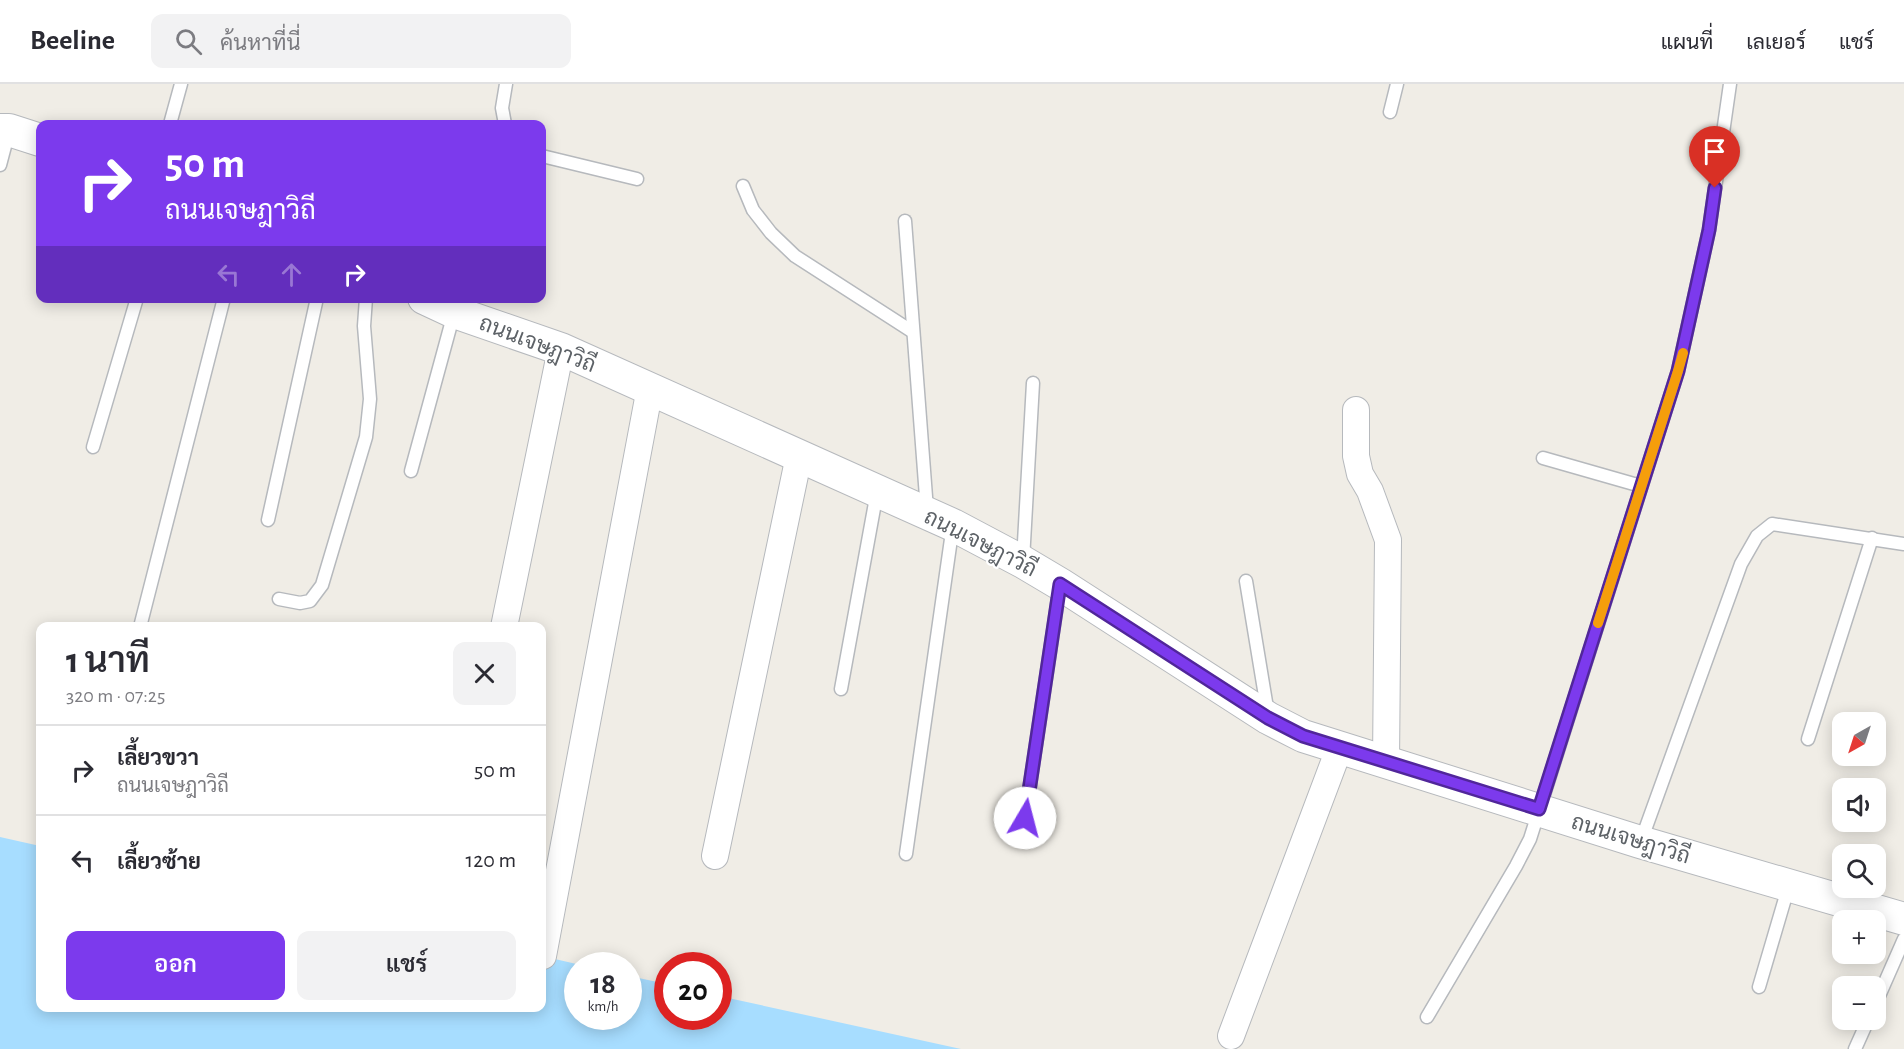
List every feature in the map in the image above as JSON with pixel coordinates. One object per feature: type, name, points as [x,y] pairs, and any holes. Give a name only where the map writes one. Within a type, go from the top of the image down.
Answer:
[{"type":"street","points":[[5,130],[36,139]]},
{"type":"street","name":"ถนนเจษฎาวิถี","points":[[458,305],[650,388],[878,491],[1023,561],[1268,718],[1303,736],[1640,842],[1904,919]]},
{"type":"street","points":[[505,622],[561,349]]},
{"type":"street","points":[[546,940],[650,388]]},
{"type":"street","points":[[1356,410],[1356,456],[1360,474],[1370,491],[1388,540],[1386,763]]},
{"type":"street","points":[[715,856],[799,456]]},
{"type":"street","points":[[1231,1036],[1339,749]]},
{"type":"lane","points":[[171,120],[181,84]]},
{"type":"lane","points":[[504,120],[502,108],[506,84]]},
{"type":"lane","points":[[1390,112],[1397,84]]},
{"type":"lane","points":[[1427,1017],[1530,839],[1681,361],[1709,230],[1730,84]]},
{"type":"lane","points":[[0,165],[5,130]]},
{"type":"lane","points":[[546,157],[637,179]]},
{"type":"lane","points":[[743,186],[753,210],[771,233],[795,256],[913,333]]},
{"type":"lane","points":[[905,221],[913,333],[940,520],[906,854]]},
{"type":"lane","points":[[93,447],[136,303]]},
{"type":"lane","points":[[141,622],[223,303]]},
{"type":"lane","points":[[268,520],[316,303]]},
{"type":"lane","points":[[279,599],[300,603],[310,601],[322,585],[366,438],[370,399],[364,326],[366,303]]},
{"type":"lane","points":[[411,471],[458,305]]},
{"type":"lane","points":[[1023,561],[1033,383]]},
{"type":"lane","points":[[1543,458],[1641,486]]},
{"type":"lane","points":[[841,689],[878,491]]},
{"type":"lane","points":[[1640,842],[1741,564],[1757,536],[1772,524],[1904,544]]},
{"type":"lane","points":[[1808,739],[1872,538]]},
{"type":"lane","points":[[1246,581],[1268,718]]},
{"type":"lane","points":[[1025,818],[1060,584]]},
{"type":"lane","points":[[1759,987],[1789,885]]},
{"type":"lane","points":[[1886,980],[1904,939]]},
{"type":"lane","points":[[1856,1049],[1864,1030]]},
{"type":"water","points":[[0,837],[36,845],[36,1012],[546,1012],[546,957],[564,961],[564,1030],[642,1030],[642,979],[654,981],[654,1030],[732,1030],[732,999],[961,1049],[0,1049]]},
{"type":"slow traffic","points":[[1598,623],[1683,353]]},
{"type":"route","points":[[1025,818],[1060,584],[1268,718],[1303,736],[1539,809],[1678,371],[1709,230],[1715,188]]}]
